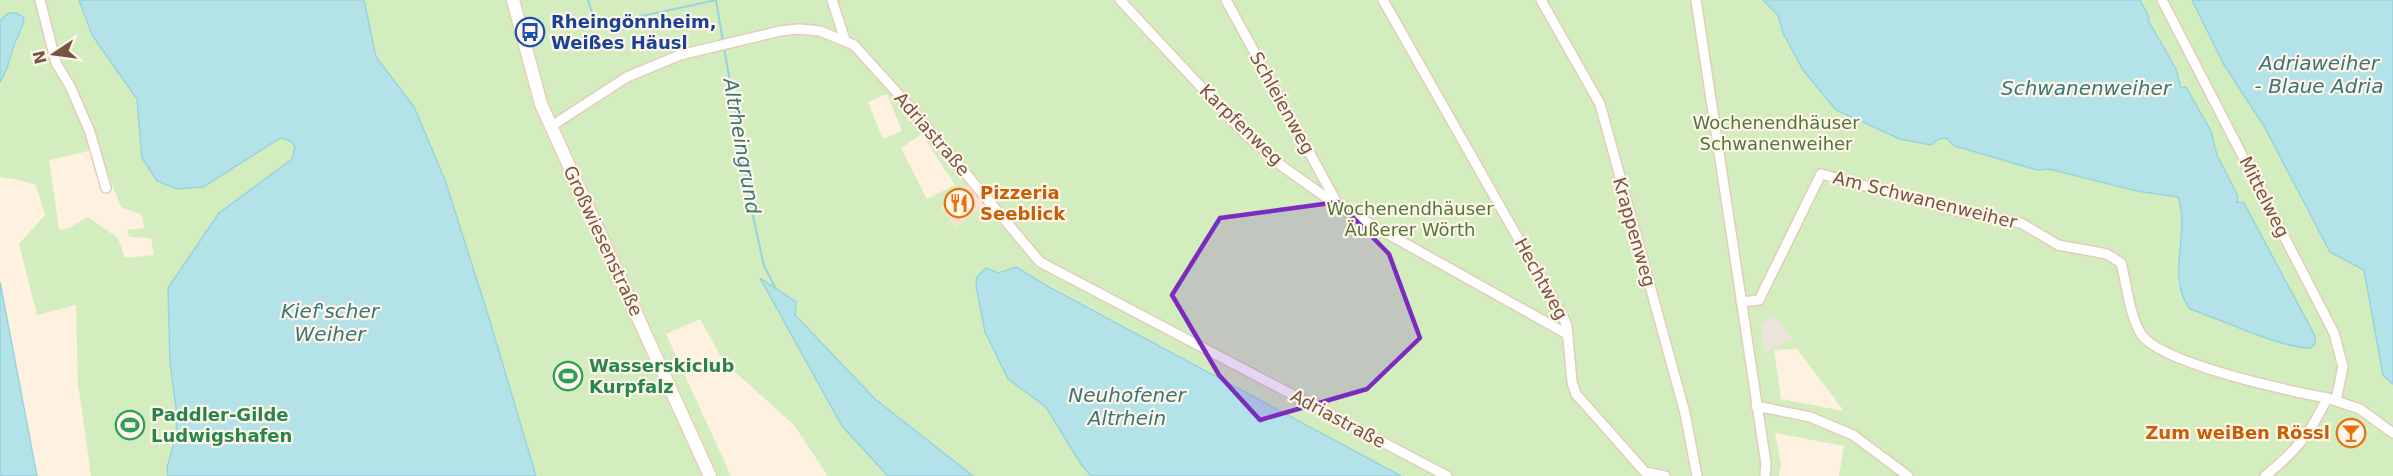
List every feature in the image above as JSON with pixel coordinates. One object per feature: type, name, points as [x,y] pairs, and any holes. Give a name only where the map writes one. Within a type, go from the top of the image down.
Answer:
[{"type":"street","points":[[40,0],[56,63],[70,86],[90,132],[106,188]]},
{"type":"street","name":"Großwiesenstraße","points":[[513,0],[532,76],[550,127],[710,476]]},
{"type":"street","points":[[832,0],[845,40]]},
{"type":"street","name":"Karpfenweg","points":[[1120,0],[1263,151],[1338,206],[1568,334]]},
{"type":"street","name":"Schleienweg","points":[[1226,0],[1338,206]]},
{"type":"street","name":"Hechtweg","points":[[1383,0],[1565,321],[1572,382],[1576,394],[1645,472],[1665,476]]},
{"type":"street","name":"Krappenweg","points":[[1541,0],[1600,104],[1687,420],[1697,476]]},
{"type":"street","points":[[1696,0],[1766,464],[1765,476]]},
{"type":"street","name":"Mittelweg","points":[[2162,0],[2334,333],[2343,367],[2331,399],[2302,442],[2288,458],[2265,476]]},
{"type":"street","name":"Adriastraße","points":[[550,127],[627,77],[680,55],[780,31],[799,29],[820,31],[845,40],[854,45],[910,107],[1040,262],[1447,476]]},
{"type":"street","name":"Am Schwanenweiher","points":[[1741,302],[1759,300],[1821,174],[1965,213],[2021,223],[2058,245],[2107,254],[2121,263],[2135,320],[2142,335],[2153,345],[2202,366],[2254,382],[2331,399]]},
{"type":"street","points":[[2331,399],[2360,409],[2393,432]]},
{"type":"street","points":[[1756,406],[1810,417],[1853,435],[1908,476]]},
{"type":"highlighted area","points":[[1338,202],[1389,254],[1420,338],[1367,389],[1260,420],[1219,375],[1172,295],[1220,218]]},
{"type":"shaded area","points":[[970,184],[986,203],[956,228],[941,209]]},
{"type":"shaded area","points":[[1774,316],[1793,339],[1765,352],[1761,322]]},
{"type":"green space","points":[[0,0],[79,0],[92,35],[137,99],[142,158],[253,154],[281,138],[291,140],[295,147],[292,159],[219,213],[200,242],[168,330],[177,415],[176,435],[167,468],[168,476],[91,476],[78,390],[76,305],[37,315],[19,244],[45,215],[36,185],[0,177],[0,82],[23,29],[8,13],[0,21]],"holes":[[[98,149],[121,207],[142,215],[144,228],[127,230],[129,237],[151,238],[154,255],[125,258],[118,238],[88,217],[67,229],[59,230],[49,160]]]},
{"type":"green space","points":[[364,0],[1763,0],[1779,15],[1783,33],[1803,70],[1836,110],[1900,139],[1946,138],[1955,146],[2037,170],[2049,169],[2137,191],[2178,197],[2183,213],[2178,284],[2190,308],[2277,341],[2304,348],[2315,343],[2315,336],[2244,204],[2237,203],[2238,196],[2217,155],[2211,131],[2181,88],[2176,69],[2148,20],[2149,17],[2140,0],[2192,0],[2224,65],[2264,126],[2330,252],[2364,270],[2383,375],[2393,384],[2393,476],[1839,476],[1844,446],[1775,433],[1781,465],[1779,476],[1401,476],[1016,267],[977,277],[976,285],[985,333],[1008,378],[1046,407],[1081,464],[1091,476],[973,476],[875,399],[761,279],[842,426],[888,476],[828,476],[794,425],[724,362],[700,319],[666,334],[731,476],[536,476],[445,180],[414,107],[376,57]],"holes":[[[887,94],[902,131],[883,139],[868,102]],[[922,134],[955,185],[927,199],[901,148]],[[970,184],[986,203],[956,227],[941,208]],[[1774,316],[1793,339],[1765,352],[1761,323]],[[1797,349],[1844,411],[1781,399],[1774,350]]]},
{"type":"water","name":"Kief'scher Weiher","points":[[79,0],[364,0],[376,57],[414,107],[445,180],[536,476],[168,476],[167,468],[176,435],[177,415],[170,363],[168,288],[219,213],[292,159],[295,147],[291,141],[280,138],[203,187],[177,189],[157,181],[142,158],[137,99],[92,35]]},
{"type":"water","name":"Schwanenweiher","points":[[1763,0],[2140,0],[2149,17],[2148,20],[2176,69],[2181,88],[2186,87],[2211,131],[2217,155],[2238,196],[2237,202],[2244,203],[2315,336],[2315,343],[2311,348],[2284,344],[2190,309],[2179,283],[2182,226],[2178,197],[2137,191],[2049,169],[2037,170],[1955,146],[1946,138],[1939,139],[1931,145],[1900,139],[1836,110],[1803,70],[1783,33],[1778,15]]},
{"type":"water","name":"Adriaweiher - Blaue Adria","points":[[2192,0],[2393,0],[2393,384],[2383,375],[2364,270],[2330,252],[2264,126],[2224,65]]},
{"type":"water","points":[[8,13],[17,13],[24,18],[0,82],[0,21]]},
{"type":"water","name":"Neuhofener Altrhein","points":[[1016,267],[1401,476],[1091,476],[1081,464],[1046,407],[1008,379],[985,332],[976,285],[977,277],[986,268],[998,273]]},
{"type":"water","points":[[760,278],[796,302],[795,315],[875,399],[973,476],[888,476],[842,426]]},
{"type":"water","points":[[0,282],[37,476],[0,476]]},
{"type":"waterway","points":[[588,0],[596,26],[716,0]]},
{"type":"waterway","name":"Altrheingrund","points":[[716,0],[723,42]]},
{"type":"waterway","name":"Altrheingrund","points":[[724,47],[751,207],[764,266],[776,289]]},
{"type":"place","name":"Rheingönnheim, Weißes Häusl","points":[[530,32]]},
{"type":"place","name":"Pizzeria Seeblick","points":[[959,203]]},
{"type":"place","name":"Wasserskiclub Kurpfalz","points":[[568,376]]},
{"type":"place","name":"Paddler-Gilde Ludwigshafen","points":[[130,425]]},
{"type":"place","name":"Zum weiBen Rössl","points":[[2351,433]]},
{"type":"park label","name":"Wochenendhäuser Schwanenweiher","points":[[1776,133]]},
{"type":"park label","name":"Wochenendhäuser Äußerer Wörth","points":[[1410,219]]}]
